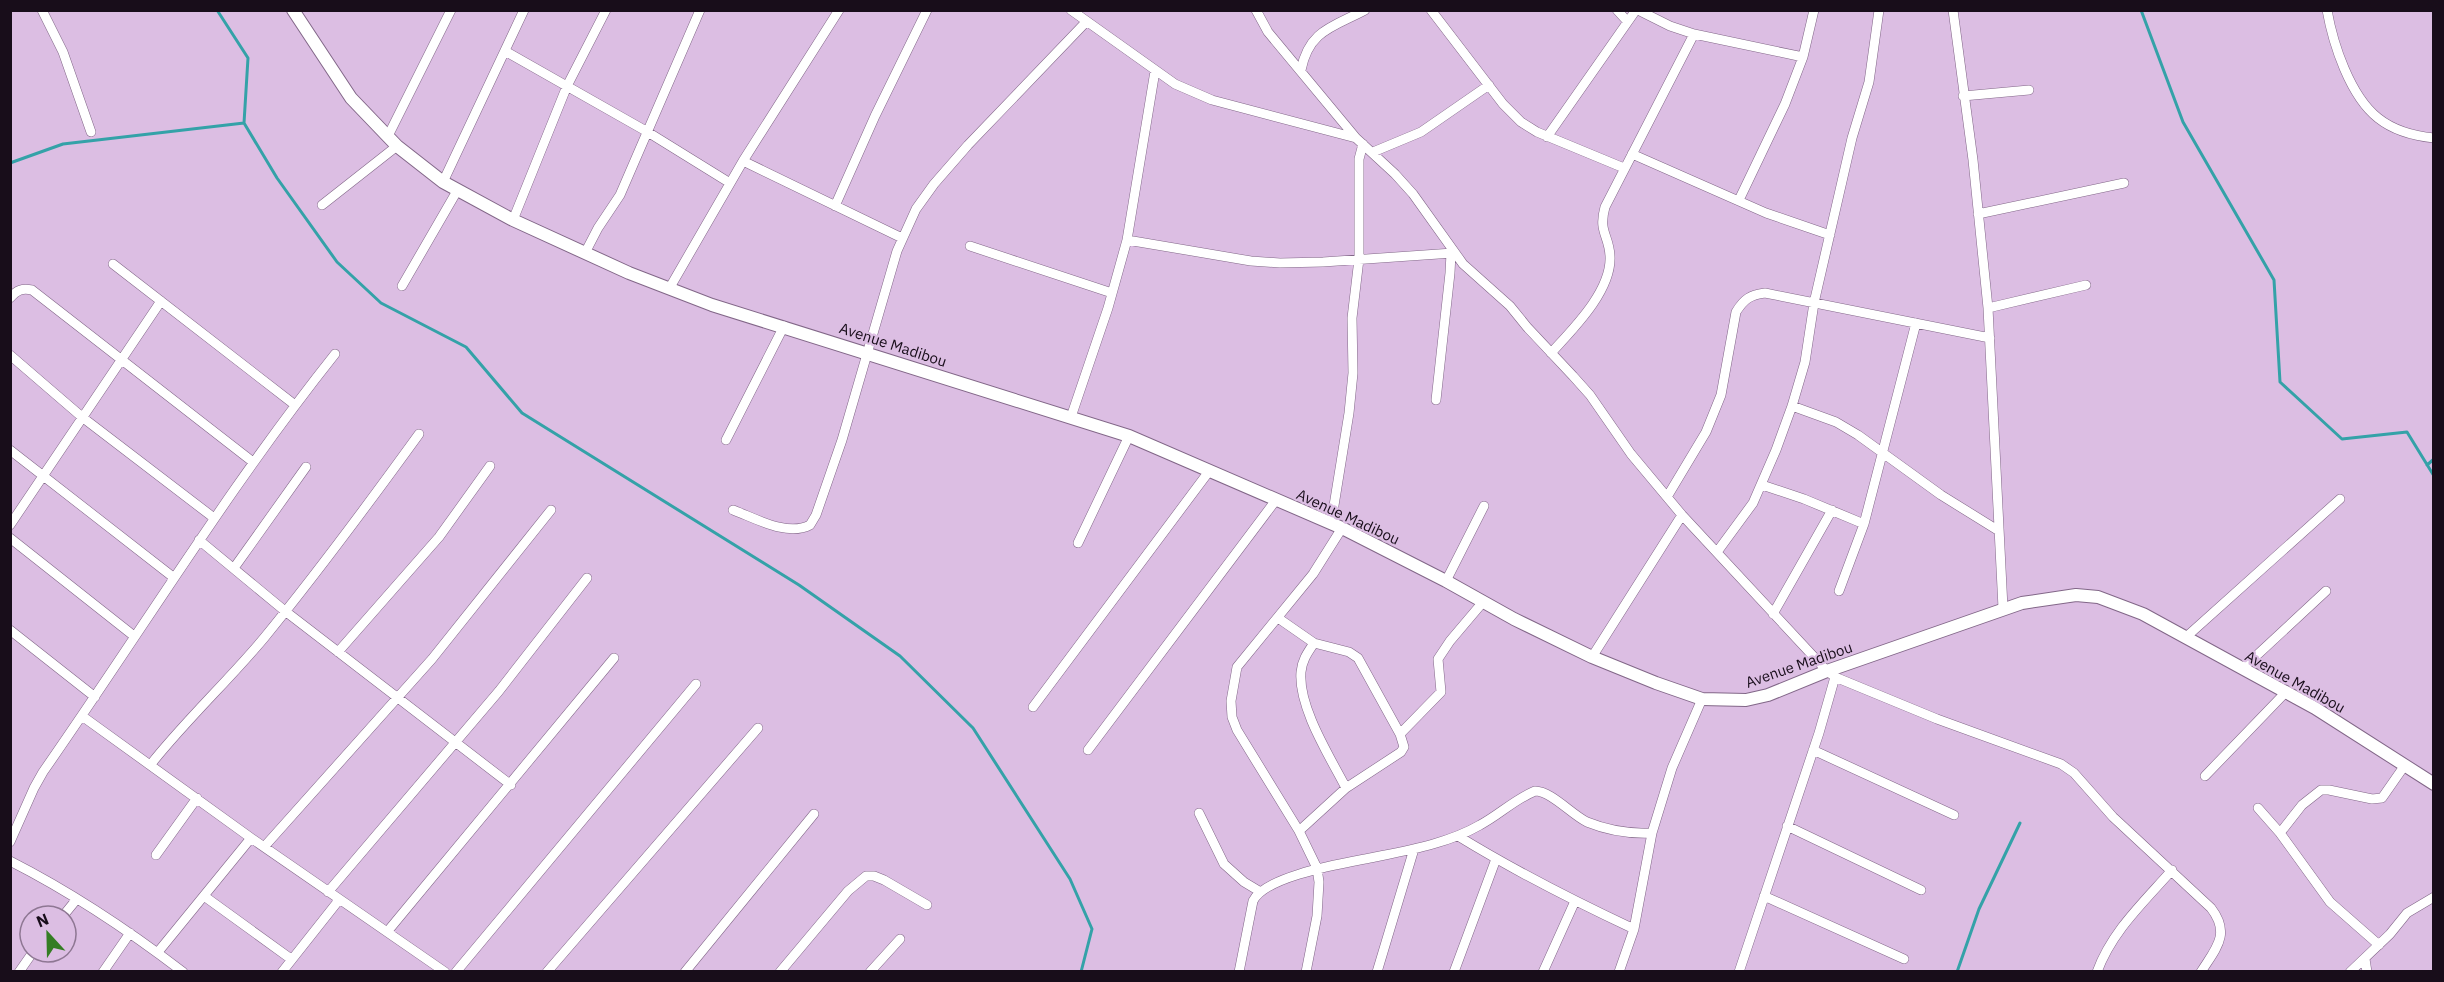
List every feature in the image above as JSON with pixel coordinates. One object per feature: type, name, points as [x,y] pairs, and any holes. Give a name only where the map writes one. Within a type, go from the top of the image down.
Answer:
[{"type":"street","points":[[42,10],[63,52],[91,132]]},
{"type":"street","name":"Avenue Madibou","points":[[293,10],[351,98],[397,146],[443,182],[513,220],[669,289],[742,315],[784,326],[1129,436],[1337,526],[1592,657],[1656,684],[1702,699],[1746,700],[1831,674],[2003,608],[2052,597],[2076,595],[2098,597],[2136,611],[2323,714],[2433,784]]},
{"type":"street","points":[[388,136],[451,10]]},
{"type":"street","points":[[443,182],[524,10]]},
{"type":"street","points":[[513,220],[567,86],[606,10]]},
{"type":"street","points":[[585,253],[620,195],[700,10]]},
{"type":"street","points":[[669,289],[742,161],[839,10]]},
{"type":"street","points":[[835,207],[875,116],[927,10]]},
{"type":"street","points":[[1071,10],[1175,84],[1212,100],[1359,141]]},
{"type":"street","points":[[1256,10],[1268,32],[1359,141],[1373,152],[1413,194],[1452,253],[1510,306],[1590,395],[1631,454],[1682,515],[1831,674],[1928,715],[2061,764],[2074,773],[2113,817],[2172,870],[2218,917],[2221,934],[2219,943],[2200,972]]},
{"type":"street","points":[[1301,70],[1308,45],[1316,36],[1365,10]]},
{"type":"street","points":[[1431,10],[1503,104],[1521,122],[1547,137],[1624,168]]},
{"type":"street","points":[[1617,10],[1626,21]]},
{"type":"street","points":[[1547,137],[1626,21],[1637,10],[1694,34],[1803,57]]},
{"type":"street","points":[[1739,200],[1777,122],[1803,57],[1814,10]]},
{"type":"street","points":[[1717,552],[1740,523],[1762,485],[1792,405],[1805,362],[1815,303],[1852,138],[1869,82],[1880,10]]},
{"type":"street","points":[[1953,10],[1988,308],[2003,608]]},
{"type":"street","points":[[2327,10],[2332,36],[2340,58],[2363,102],[2376,117],[2391,127],[2433,138]]},
{"type":"street","points":[[733,510],[796,530],[810,525],[827,484],[902,238],[916,209],[934,184],[1086,22]]},
{"type":"street","points":[[1551,353],[1591,306],[1609,269],[1610,255],[1601,228],[1605,207],[1694,34]]},
{"type":"street","points":[[505,51],[646,131],[730,183]]},
{"type":"street","points":[[1071,417],[1127,240],[1155,71]]},
{"type":"street","points":[[1373,152],[1421,132],[1489,85]]},
{"type":"street","points":[[1963,96],[2029,90]]},
{"type":"street","points":[[1306,972],[1317,916],[1319,882],[1317,868],[1299,831],[1237,730],[1232,717],[1232,683],[1237,668],[1313,574],[1337,526],[1353,373],[1352,318],[1359,259],[1359,141]]},
{"type":"street","points":[[322,206],[397,146]]},
{"type":"street","points":[[1632,154],[1766,213],[1830,235]]},
{"type":"street","points":[[742,161],[902,238]]},
{"type":"street","points":[[1978,214],[2124,183]]},
{"type":"street","points":[[402,286],[458,191]]},
{"type":"street","points":[[1127,240],[1251,261],[1323,262],[1452,253]]},
{"type":"street","points":[[970,246],[1112,293]]},
{"type":"street","points":[[1436,400],[1452,253]]},
{"type":"street","points":[[113,264],[295,405]]},
{"type":"street","points":[[1988,308],[2086,285]]},
{"type":"street","points":[[10,298],[19,290],[25,288],[32,290],[253,462]]},
{"type":"street","points":[[1667,497],[1706,432],[1721,395],[1736,312],[1743,300],[1753,295],[1765,293],[1990,338]]},
{"type":"street","points":[[10,525],[161,301]]},
{"type":"street","points":[[1839,591],[1864,524],[1916,323]]},
{"type":"street","points":[[726,440],[784,326]]},
{"type":"street","points":[[10,842],[34,788],[173,577],[253,462],[335,354]]},
{"type":"street","points":[[10,355],[82,417],[214,518]]},
{"type":"street","points":[[1792,405],[1844,426],[1941,495],[1998,531]]},
{"type":"street","points":[[151,764],[176,733],[234,672],[285,611],[419,434]]},
{"type":"street","points":[[1078,543],[1129,436]]},
{"type":"street","points":[[10,450],[173,577]]},
{"type":"street","points":[[338,652],[439,537],[490,466]]},
{"type":"street","points":[[234,568],[306,467]]},
{"type":"street","points":[[1033,707],[1210,470]]},
{"type":"street","points":[[1762,485],[1864,524]]},
{"type":"street","points":[[2185,638],[2340,499]]},
{"type":"street","points":[[1088,750],[1276,500]]},
{"type":"street","points":[[1446,581],[1484,506]]},
{"type":"street","points":[[264,847],[432,659],[551,510]]},
{"type":"street","points":[[1773,614],[1832,510]]},
{"type":"street","points":[[1592,657],[1682,515]]},
{"type":"street","points":[[10,538],[134,636]]},
{"type":"street","points":[[199,540],[285,611],[511,784]]},
{"type":"street","points":[[328,892],[499,691],[587,578]]},
{"type":"street","points":[[2242,669],[2326,591]]},
{"type":"street","points":[[1401,734],[1442,692],[1438,659],[1483,602]]},
{"type":"street","points":[[1278,618],[1314,643],[1349,652],[1358,658],[1401,734],[1404,747],[1401,752],[1346,788],[1299,831]]},
{"type":"street","points":[[10,630],[95,697]]},
{"type":"street","points":[[1314,643],[1304,660],[1301,672],[1306,705],[1346,788]]},
{"type":"street","points":[[387,932],[614,658]]},
{"type":"street","points":[[1739,972],[1813,750],[1831,674]]},
{"type":"street","points":[[456,972],[696,684]]},
{"type":"street","points":[[2205,776],[2285,693]]},
{"type":"street","points":[[1619,972],[1634,928],[1652,833],[1672,768],[1702,699]]},
{"type":"street","points":[[82,716],[250,838],[445,972]]},
{"type":"street","points":[[547,972],[758,728]]},
{"type":"street","points":[[1813,750],[1954,815]]},
{"type":"street","points":[[2280,833],[2302,805],[2321,790],[2372,799],[2382,798],[2405,765]]},
{"type":"street","points":[[1239,972],[1252,901],[1259,891],[1317,868],[1414,849],[1458,836],[1478,827],[1535,791],[1545,793],[1565,809],[1587,822],[1624,834],[1652,833]]},
{"type":"street","points":[[156,855],[197,798]]},
{"type":"street","points":[[2258,808],[2280,833],[2330,902],[2379,945]]},
{"type":"street","points":[[1199,813],[1224,864],[1244,882],[1259,891]]},
{"type":"street","points":[[685,972],[814,814]]},
{"type":"street","points":[[1787,826],[1921,890]]},
{"type":"street","points":[[1458,836],[1575,901],[1634,928]]},
{"type":"street","points":[[158,952],[250,838]]},
{"type":"street","points":[[1377,972],[1414,849]]},
{"type":"street","points":[[1454,972],[1496,859]]},
{"type":"street","points":[[10,861],[42,877],[130,933],[183,972]]},
{"type":"street","points":[[2097,972],[2106,948],[2121,927],[2172,870]]},
{"type":"street","points":[[780,972],[848,891],[866,876],[884,880],[927,905]]},
{"type":"street","points":[[204,896],[291,959]]},
{"type":"street","points":[[1764,896],[1904,959]]},
{"type":"street","points":[[2350,972],[2379,945],[2407,913],[2433,897]]},
{"type":"street","points":[[73,904],[76,900]]},
{"type":"street","points":[[282,972],[339,900]]},
{"type":"street","points":[[1543,972],[1575,901]]},
{"type":"street","points":[[103,972],[130,933]]},
{"type":"street","points":[[870,972],[900,939]]},
{"type":"street","points":[[2365,959],[2367,972]]},
{"type":"waterway","points":[[217,10],[248,58],[244,123],[277,178],[337,262],[381,303],[466,347],[522,413],[799,585],[900,656],[973,728],[1070,879],[1092,929],[1081,972]]},
{"type":"waterway","points":[[2141,10],[2183,122],[2274,280],[2280,382],[2342,439],[2407,432],[2434,476]]},
{"type":"waterway","points":[[10,163],[63,144],[244,123]]},
{"type":"waterway","points":[[2427,465],[2434,459]]},
{"type":"waterway","points":[[1957,972],[1979,909],[2020,823]]}]
